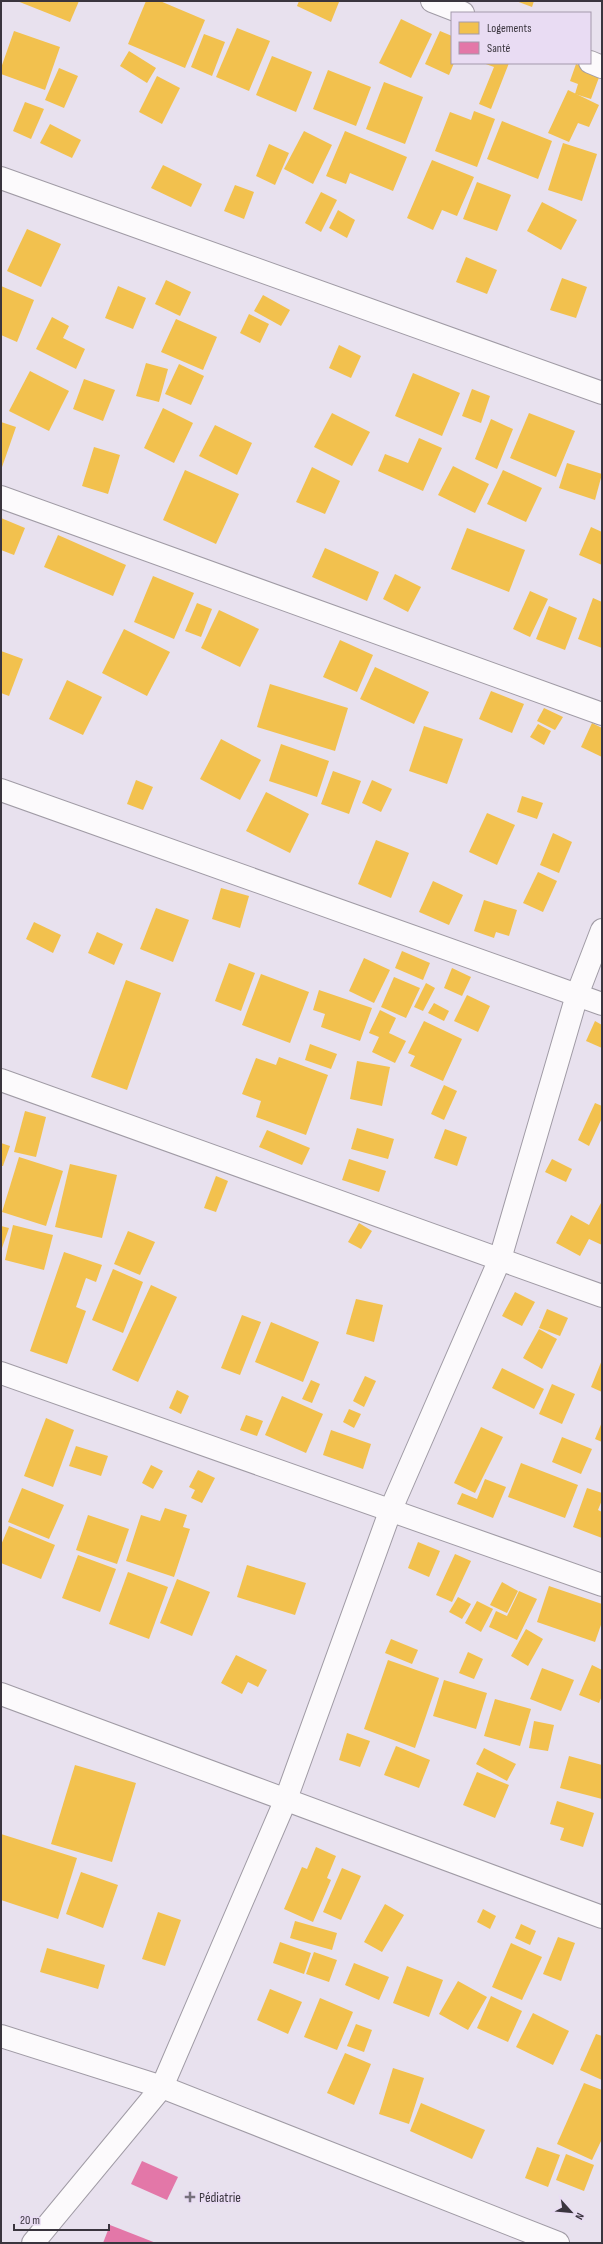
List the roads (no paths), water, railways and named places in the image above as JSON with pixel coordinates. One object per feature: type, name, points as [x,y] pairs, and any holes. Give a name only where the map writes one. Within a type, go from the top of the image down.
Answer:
[{"type":"street","points":[[432,1],[460,12]]},
{"type":"street","points":[[591,62],[602,67]]},
{"type":"street","points":[[1,178],[602,392]]},
{"type":"street","points":[[1,497],[602,714]]},
{"type":"street","points":[[1,790],[602,1004]]},
{"type":"street","points":[[33,2243],[162,2087],[286,1798],[391,1509],[500,1259],[577,995],[602,930]]},
{"type":"street","points":[[1,1080],[602,1296]]},
{"type":"street","points":[[1,1373],[391,1509],[602,1585]]},
{"type":"street","points":[[1,1694],[286,1798],[602,1917]]},
{"type":"street","points":[[1,2036],[162,2087],[558,2243]]},
{"type":"place","name":"Pédiatrie","points":[[190,2197]]}]
